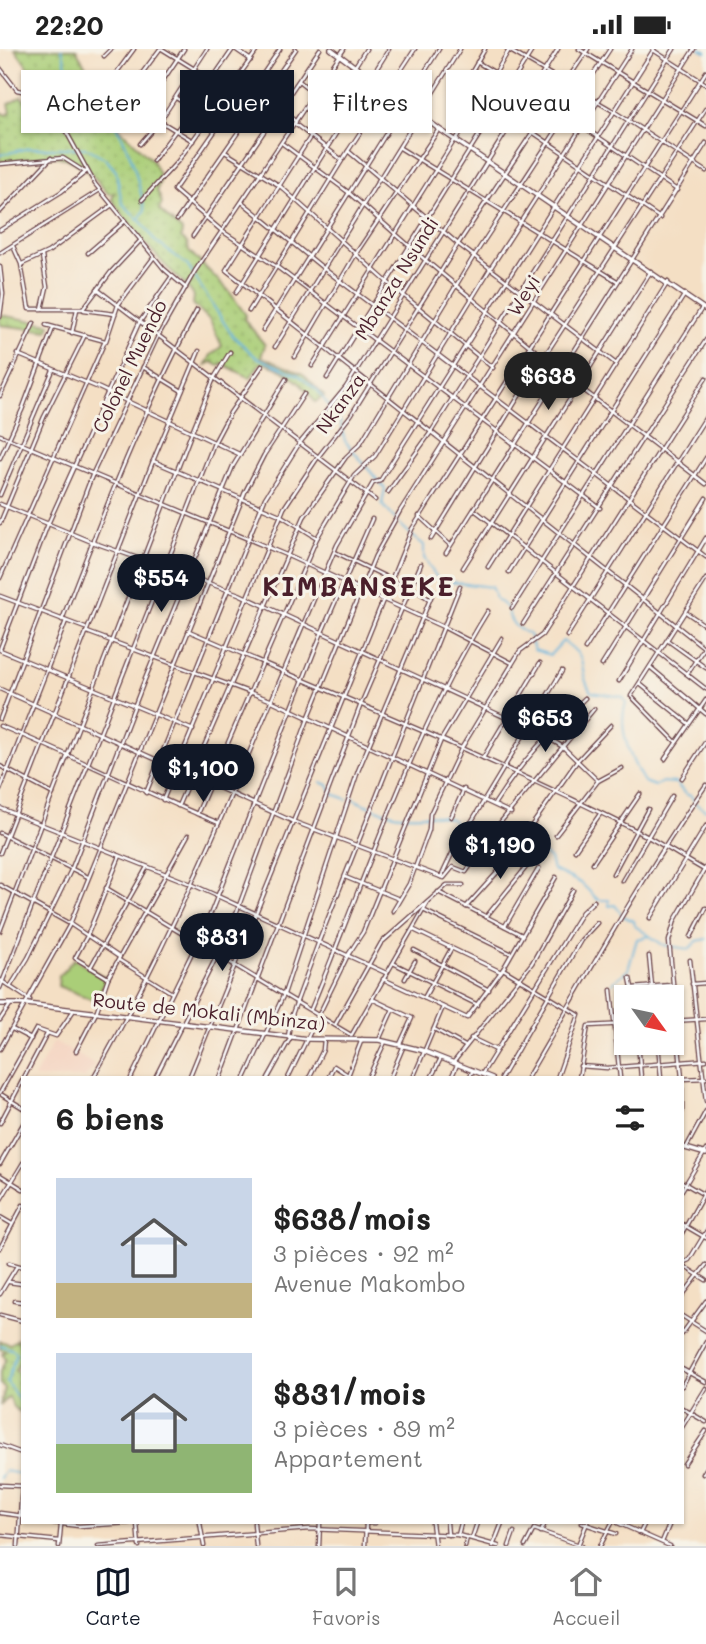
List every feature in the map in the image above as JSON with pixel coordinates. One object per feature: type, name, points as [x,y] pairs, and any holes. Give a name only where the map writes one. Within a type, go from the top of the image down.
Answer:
[{"type":"street","points":[[104,56],[111,49]]},
{"type":"street","points":[[118,70],[134,49]]},
{"type":"street","points":[[145,70],[161,49],[196,69]]},
{"type":"street","points":[[166,73],[184,49]]},
{"type":"street","points":[[166,112],[208,49]]},
{"type":"street","points":[[219,70],[234,49],[251,60]]},
{"type":"street","points":[[244,70],[258,49]]},
{"type":"street","points":[[266,70],[280,49]]},
{"type":"street","points":[[281,70],[296,49]]},
{"type":"street","points":[[294,86],[320,49]]},
{"type":"street","points":[[331,49],[359,70]]},
{"type":"street","name":"Colonel Muendo","points":[[331,70],[344,49]]},
{"type":"street","points":[[353,70],[366,49]]},
{"type":"street","points":[[375,70],[389,49]]},
{"type":"street","points":[[401,70],[415,49]]},
{"type":"street","points":[[426,70],[439,49]]},
{"type":"street","points":[[432,95],[460,49]]},
{"type":"street","points":[[473,70],[485,49]]},
{"type":"street","points":[[498,70],[509,49],[542,70]]},
{"type":"street","points":[[521,70],[533,49]]},
{"type":"street","name":"Mbanza Nsundi","points":[[546,70],[558,49]]},
{"type":"street","points":[[579,49],[587,51],[600,62],[706,126]]},
{"type":"street","points":[[595,71],[610,49]]},
{"type":"street","points":[[595,107],[632,49]]},
{"type":"street","points":[[94,1076],[149,978],[219,823],[324,573],[365,494],[373,482],[380,481],[464,344],[581,166],[653,49],[706,84]]},
{"type":"street","points":[[388,492],[452,400],[674,49]]},
{"type":"street","name":"Weyi","points":[[156,1076],[218,957],[240,905],[308,719],[375,556],[400,511],[535,303],[694,49]]},
{"type":"street","name":"Nkanza","points":[[574,70],[587,51]]},
{"type":"street","points":[[477,62],[491,70]]},
{"type":"street","points":[[0,68],[17,90],[32,93],[62,124],[86,172],[154,257],[186,288]]},
{"type":"street","points":[[190,1076],[328,728],[419,516],[706,72]]},
{"type":"street","points":[[298,80],[308,88]]},
{"type":"street","points":[[176,98],[180,100]]},
{"type":"street","points":[[595,100],[706,171]]},
{"type":"street","name":"Colonel Muendo","points":[[0,719],[93,474],[158,336],[222,231],[308,104]]},
{"type":"street","points":[[431,539],[496,433],[706,108]]},
{"type":"street","points":[[296,123],[342,160]]},
{"type":"street","points":[[166,124],[193,141]]},
{"type":"street","points":[[432,124],[704,309],[512,608]]},
{"type":"street","points":[[153,161],[180,125]]},
{"type":"street","points":[[295,357],[357,252],[439,129]]},
{"type":"street","points":[[141,144],[150,133]]},
{"type":"street","points":[[142,200],[199,133]]},
{"type":"street","points":[[213,133],[174,188],[222,231],[277,267],[513,446],[600,508]]},
{"type":"street","points":[[177,220],[238,133]]},
{"type":"street","points":[[193,236],[263,133]]},
{"type":"street","points":[[312,133],[226,270],[340,357],[460,456],[705,647],[687,674]]},
{"type":"street","points":[[236,293],[336,133]]},
{"type":"street","points":[[249,311],[360,133]]},
{"type":"street","points":[[263,330],[292,279],[385,133]]},
{"type":"street","points":[[275,347],[408,133]]},
{"type":"street","points":[[312,366],[356,292],[460,133]]},
{"type":"street","points":[[327,378],[481,133]]},
{"type":"street","name":"Mbanza Nsundi","points":[[146,793],[261,509],[299,444],[356,370],[506,133]]},
{"type":"street","name":"Nkanza","points":[[163,800],[178,769],[280,515],[372,383],[458,244],[532,133]]},
{"type":"street","points":[[534,133],[660,218]]},
{"type":"street","points":[[178,806],[300,526],[336,469],[349,452],[360,445],[474,256],[555,133]]},
{"type":"street","points":[[197,814],[317,538],[350,482],[375,456],[490,269],[579,133]]},
{"type":"street","points":[[593,133],[677,190]]},
{"type":"street","points":[[446,553],[706,143]]},
{"type":"street","points":[[282,144],[348,192],[440,273],[577,385],[706,484]]},
{"type":"street","points":[[399,147],[617,281]]},
{"type":"street","points":[[348,151],[458,244],[615,363]]},
{"type":"street","points":[[225,152],[280,185],[386,281],[493,367]]},
{"type":"street","points":[[0,164],[51,158],[68,160],[86,172]]},
{"type":"street","points":[[0,212],[51,158]]},
{"type":"street","points":[[0,230],[61,193],[86,172]]},
{"type":"street","points":[[0,253],[100,190]]},
{"type":"street","points":[[242,202],[323,268],[706,557]]},
{"type":"street","points":[[21,264],[42,256],[112,205]]},
{"type":"street","points":[[88,253],[125,222]]},
{"type":"street","points":[[82,309],[141,240]]},
{"type":"street","points":[[13,246],[21,264],[26,306],[115,314]]},
{"type":"street","points":[[42,256],[47,287],[42,309]]},
{"type":"street","points":[[0,578],[88,384],[118,305],[154,257]]},
{"type":"street","points":[[0,267],[3,285],[0,317]]},
{"type":"street","points":[[463,568],[651,271]]},
{"type":"street","points":[[172,276],[139,323],[48,524],[0,649],[116,695],[193,730]]},
{"type":"street","points":[[488,567],[668,282]]},
{"type":"street","points":[[97,289],[375,500]]},
{"type":"street","points":[[509,572],[685,294]]},
{"type":"street","points":[[72,333],[76,309]]},
{"type":"street","points":[[0,790],[114,483],[162,378],[197,310]]},
{"type":"street","points":[[0,396],[34,323]]},
{"type":"street","points":[[46,325],[105,341]]},
{"type":"street","points":[[0,458],[53,328]]},
{"type":"street","points":[[0,523],[31,447],[85,335]]},
{"type":"street","points":[[523,624],[646,437],[706,340]]},
{"type":"street","points":[[0,853],[140,493],[200,351]]},
{"type":"street","points":[[0,931],[191,434],[215,378],[230,352]]},
{"type":"street","points":[[17,355],[88,384],[239,454]]},
{"type":"street","points":[[0,988],[214,443],[262,366]]},
{"type":"street","points":[[143,367],[182,391]]},
{"type":"street","points":[[0,495],[52,370]]},
{"type":"street","points":[[393,911],[416,867],[429,829],[432,808],[484,708],[517,656],[540,638],[575,586],[706,378]]},
{"type":"street","points":[[10,987],[51,913],[72,868],[135,704],[239,454],[286,379]]},
{"type":"street","points":[[0,1049],[70,924],[242,499],[280,428],[303,394]]},
{"type":"street","points":[[567,636],[706,417]]},
{"type":"street","points":[[0,435],[286,555],[443,627],[512,663]]},
{"type":"street","points":[[584,649],[706,457]]},
{"type":"street","points":[[153,461],[280,515],[317,538]]},
{"type":"street","points":[[602,665],[706,498]]},
{"type":"street","points":[[0,504],[118,552],[246,597],[380,658],[545,736],[578,759],[598,782]]},
{"type":"street","points":[[475,510],[627,625],[706,689]]},
{"type":"street","points":[[419,516],[451,546]]},
{"type":"street","points":[[132,1076],[197,942],[255,804],[322,632],[372,519]]},
{"type":"street","points":[[620,681],[706,538]]},
{"type":"street","points":[[334,552],[430,599]]},
{"type":"street","points":[[221,1076],[278,922],[316,830],[360,704],[421,564]]},
{"type":"street","points":[[676,742],[632,698],[706,579]]},
{"type":"street","points":[[269,1076],[289,1037],[297,1001],[319,941],[421,678],[460,586]]},
{"type":"street","points":[[246,1076],[284,994],[346,806],[380,713],[434,590]]},
{"type":"street","points":[[0,596],[64,620],[110,642],[270,700],[367,747],[485,798],[512,813]]},
{"type":"street","points":[[311,1009],[363,885],[407,764],[444,689],[488,611]]},
{"type":"street","points":[[687,613],[706,626]]},
{"type":"street","points":[[702,623],[706,617]]},
{"type":"street","points":[[188,631],[244,652],[483,758],[636,831],[685,861],[705,869],[672,926],[668,955],[671,985]]},
{"type":"street","points":[[289,1076],[348,954],[363,932],[441,740],[502,638]]},
{"type":"street","points":[[667,640],[706,668]]},
{"type":"street","points":[[483,758],[540,663]]},
{"type":"street","points":[[650,667],[706,714]]},
{"type":"street","points":[[470,824],[562,671]]},
{"type":"street","points":[[639,683],[689,725]]},
{"type":"street","points":[[0,689],[292,821],[440,877],[444,878],[453,867],[466,873],[479,853],[482,842]]},
{"type":"street","points":[[495,803],[514,773],[545,736],[585,698]]},
{"type":"street","points":[[665,759],[706,700]]},
{"type":"street","points":[[494,830],[512,813],[594,709]]},
{"type":"street","points":[[532,825],[578,759],[611,725]]},
{"type":"street","points":[[0,726],[90,762],[146,793],[219,823]]},
{"type":"street","points":[[682,778],[706,741]]},
{"type":"street","points":[[0,767],[53,794]]},
{"type":"street","points":[[556,835],[598,782],[621,768]]},
{"type":"street","points":[[528,1076],[608,937],[624,917],[706,785]]},
{"type":"street","points":[[451,817],[464,789]]},
{"type":"street","points":[[593,863],[640,794]]},
{"type":"street","points":[[622,881],[672,796]]},
{"type":"street","points":[[0,808],[168,874],[386,973]]},
{"type":"street","points":[[613,874],[648,809]]},
{"type":"street","points":[[575,850],[600,814]]},
{"type":"street","points":[[650,918],[706,826]]},
{"type":"street","points":[[0,833],[89,878]]},
{"type":"street","points":[[76,1051],[96,1013],[108,978],[188,835]]},
{"type":"street","points":[[440,877],[457,843]]},
{"type":"street","points":[[466,907],[522,845]]},
{"type":"street","points":[[108,978],[75,958],[121,856]]},
{"type":"street","points":[[486,917],[533,860]]},
{"type":"street","points":[[90,968],[147,866]]},
{"type":"street","points":[[505,926],[539,868]]},
{"type":"street","points":[[345,877],[399,899]]},
{"type":"street","points":[[383,979],[466,1019],[502,971],[556,877]]},
{"type":"street","points":[[334,1025],[381,943],[449,884],[463,885]]},
{"type":"street","points":[[0,885],[70,924],[172,993]]},
{"type":"street","points":[[106,888],[218,957],[311,1009],[351,1037],[392,962],[425,911],[428,900]]},
{"type":"street","points":[[452,1076],[465,1046],[538,954],[548,930],[573,890]]},
{"type":"street","points":[[438,892],[522,935]]},
{"type":"street","points":[[482,1074],[582,912],[594,901]]},
{"type":"street","points":[[691,937],[706,908]]},
{"type":"street","points":[[425,911],[512,954]]},
{"type":"street","points":[[502,1076],[581,940],[597,923]]},
{"type":"street","points":[[414,930],[519,978],[579,1015],[558,1076]]},
{"type":"street","points":[[424,998],[452,948]]},
{"type":"street","points":[[414,950],[443,963],[489,990]]},
{"type":"street","points":[[649,956],[652,985]]},
{"type":"street","points":[[690,960],[706,1101]]},
{"type":"street","points":[[405,979],[415,961]]},
{"type":"street","points":[[392,962],[478,1005]]},
{"type":"street","points":[[630,978],[631,985]]},
{"type":"street","points":[[2,981],[28,1002]]},
{"type":"street","points":[[691,984],[706,983]]},
{"type":"street","points":[[611,990],[614,1010]]},
{"type":"street","points":[[372,999],[412,1019],[391,1076]]},
{"type":"street","name":"Route de Mokali (Mbinza)","points":[[0,1004],[28,1002],[308,1039],[351,1037],[382,1041],[402,1044],[486,1076]]},
{"type":"street","points":[[0,1020],[11,1004]]},
{"type":"street","points":[[414,1076],[443,1007]]},
{"type":"street","points":[[369,1076],[393,1009]]},
{"type":"street","points":[[21,1107],[1,1094],[31,1039],[37,1029],[58,1035],[74,1010]]},
{"type":"street","points":[[684,1021],[706,1019]]},
{"type":"street","points":[[576,1025],[614,1024]]},
{"type":"street","points":[[579,1076],[588,1026]]},
{"type":"street","points":[[12,1029],[31,1039]]},
{"type":"street","points":[[434,1029],[465,1046]]},
{"type":"street","points":[[24,1076],[47,1034]]},
{"type":"street","points":[[471,1038],[496,1050]]},
{"type":"street","points":[[310,1076],[323,1050],[324,1039]]},
{"type":"street","points":[[348,1076],[362,1039]]},
{"type":"street","points":[[619,1055],[620,1076]]},
{"type":"street","points":[[639,1055],[641,1076]]},
{"type":"street","points":[[659,1055],[661,1076]]},
{"type":"street","points":[[679,1055],[682,1076]]},
{"type":"street","points":[[432,1076],[441,1058]]},
{"type":"street","points":[[580,1066],[620,1067],[706,1061]]},
{"type":"street","points":[[329,1076],[334,1066],[347,1076]]},
{"type":"street","points":[[470,1076],[473,1070]]},
{"type":"street","points":[[684,1079],[705,1078]]},
{"type":"street","points":[[0,1123],[21,1081]]},
{"type":"street","points":[[17,1088],[21,1089]]},
{"type":"street","points":[[705,1195],[684,1183],[705,1152],[684,1147],[706,1111]]},
{"type":"street","points":[[0,1164],[21,1127]]},
{"type":"street","points":[[0,1201],[21,1166]]},
{"type":"street","points":[[0,1175],[21,1188]]},
{"type":"street","points":[[705,1238],[684,1225],[706,1190]]},
{"type":"street","points":[[0,1248],[21,1208]]},
{"type":"street","points":[[0,1217],[12,1224]]},
{"type":"street","points":[[684,1263],[705,1238],[706,1232]]},
{"type":"street","points":[[9,1263],[21,1267]]},
{"type":"street","points":[[684,1265],[706,1280]]},
{"type":"street","points":[[684,1293],[706,1265]]},
{"type":"street","points":[[0,1294],[17,1266]]},
{"type":"street","points":[[7,1281],[21,1284]]},
{"type":"street","points":[[15,1300],[21,1302]]},
{"type":"street","points":[[684,1331],[706,1301]]},
{"type":"street","points":[[0,1315],[21,1320]]},
{"type":"street","points":[[684,1317],[706,1331]]},
{"type":"street","points":[[684,1383],[706,1342]]},
{"type":"street","points":[[684,1370],[706,1382]]},
{"type":"street","points":[[684,1424],[706,1388]]},
{"type":"street","points":[[684,1409],[706,1422]]},
{"type":"street","points":[[684,1464],[706,1431]]},
{"type":"street","points":[[0,1445],[19,1451]]},
{"type":"street","points":[[703,1474],[706,1469]]},
{"type":"street","points":[[0,1485],[21,1486]]},
{"type":"street","points":[[0,1513],[21,1516],[18,1546]]},
{"type":"street","points":[[59,1546],[61,1524]]},
{"type":"street","points":[[70,1524],[116,1524]]},
{"type":"street","points":[[137,1524],[139,1544]]},
{"type":"street","points":[[200,1524],[204,1546]]},
{"type":"street","points":[[254,1524],[256,1546]]},
{"type":"street","points":[[320,1524],[320,1546]]},
{"type":"street","points":[[365,1524],[365,1546]]},
{"type":"street","points":[[432,1524],[435,1546]]},
{"type":"street","points":[[447,1524],[448,1535]]},
{"type":"street","points":[[458,1535],[461,1524]]},
{"type":"street","points":[[472,1538],[477,1524]]},
{"type":"street","points":[[98,1546],[320,1529],[458,1535],[495,1545],[502,1524]]},
{"type":"street","points":[[541,1532],[545,1524]]},
{"type":"street","points":[[525,1546],[533,1529],[580,1545],[585,1524]]},
{"type":"street","points":[[588,1524],[616,1535]]},
{"type":"street","points":[[600,1546],[612,1524]]},
{"type":"street","points":[[620,1524],[670,1546]]},
{"type":"street","points":[[640,1533],[644,1524]]},
{"type":"street","points":[[663,1544],[670,1524]]},
{"type":"street","points":[[509,1546],[514,1532]]},
{"type":"street","points":[[0,1535],[59,1541]]},
{"type":"street","points":[[465,1546],[467,1537]]},
{"type":"shaded area","points":[[54,1041],[95,1065],[87,1076],[35,1076]]},
{"type":"green space","points":[[15,49],[76,49],[87,70],[28,70]]},
{"type":"green space","points":[[21,97],[21,133],[124,133],[152,160],[161,179],[157,190],[162,203],[159,210],[182,231],[181,238],[187,243],[189,251],[228,290],[246,315],[244,319],[265,345],[261,357],[303,374],[324,396],[315,402],[305,389],[276,367],[260,363],[250,378],[221,363],[219,366],[212,362],[206,365],[211,355],[222,346],[210,320],[193,304],[194,296],[187,287],[136,233],[112,199],[114,193],[109,194],[93,176],[68,159],[47,156],[0,162],[0,112],[7,115],[11,112],[9,104]]},
{"type":"green space","points":[[0,315],[50,324],[48,331],[0,325]]},
{"type":"green space","points":[[74,959],[106,978],[96,1001],[58,986],[59,976]]},
{"type":"green space","points":[[18,1339],[21,1350],[21,1360],[15,1371],[21,1375],[21,1413],[13,1407],[9,1397],[0,1406],[5,1389],[0,1384],[0,1372],[6,1359],[2,1354],[6,1351],[0,1349],[0,1341],[10,1344]]},
{"type":"waterway","points":[[62,49],[69,79],[89,116],[97,113],[109,117],[128,149],[145,210],[138,220]]},
{"type":"waterway","points":[[700,49],[706,52]]},
{"type":"waterway","points":[[0,155],[29,148],[87,148],[105,158],[116,171],[122,203],[144,225],[155,241],[187,265],[232,335],[256,357],[298,375],[317,390],[340,421],[345,441],[385,489],[382,504],[424,545],[424,558],[443,587],[451,582],[491,587],[496,599],[508,609],[514,625],[529,634],[534,650],[550,655],[563,641],[572,648],[581,659],[586,683],[591,692],[623,697],[626,703],[624,733],[634,764],[644,782],[655,786],[662,782],[676,783],[696,804],[706,810]]},
{"type":"waterway","points":[[321,782],[328,785],[333,794],[347,799]]},
{"type":"waterway","points":[[351,796],[382,811],[452,819],[457,828],[483,830],[486,835],[492,837],[500,837],[516,828],[550,859],[553,870],[581,883],[598,900],[609,900],[609,906],[615,905],[623,916],[634,921],[635,926],[663,945],[689,949],[697,941],[706,939]]},
{"type":"waterway","points":[[612,983],[628,970],[637,939],[650,936]]},
{"type":"waterway","points":[[0,1345],[14,1350],[16,1354],[7,1382],[21,1403]]},
{"type":"waterway","points":[[0,1478],[5,1471],[21,1474]]},
{"type":"waterway","points":[[81,1529],[84,1524]]},
{"type":"district","name":"KIMBANSEKE","points":[[359,586]]}]
